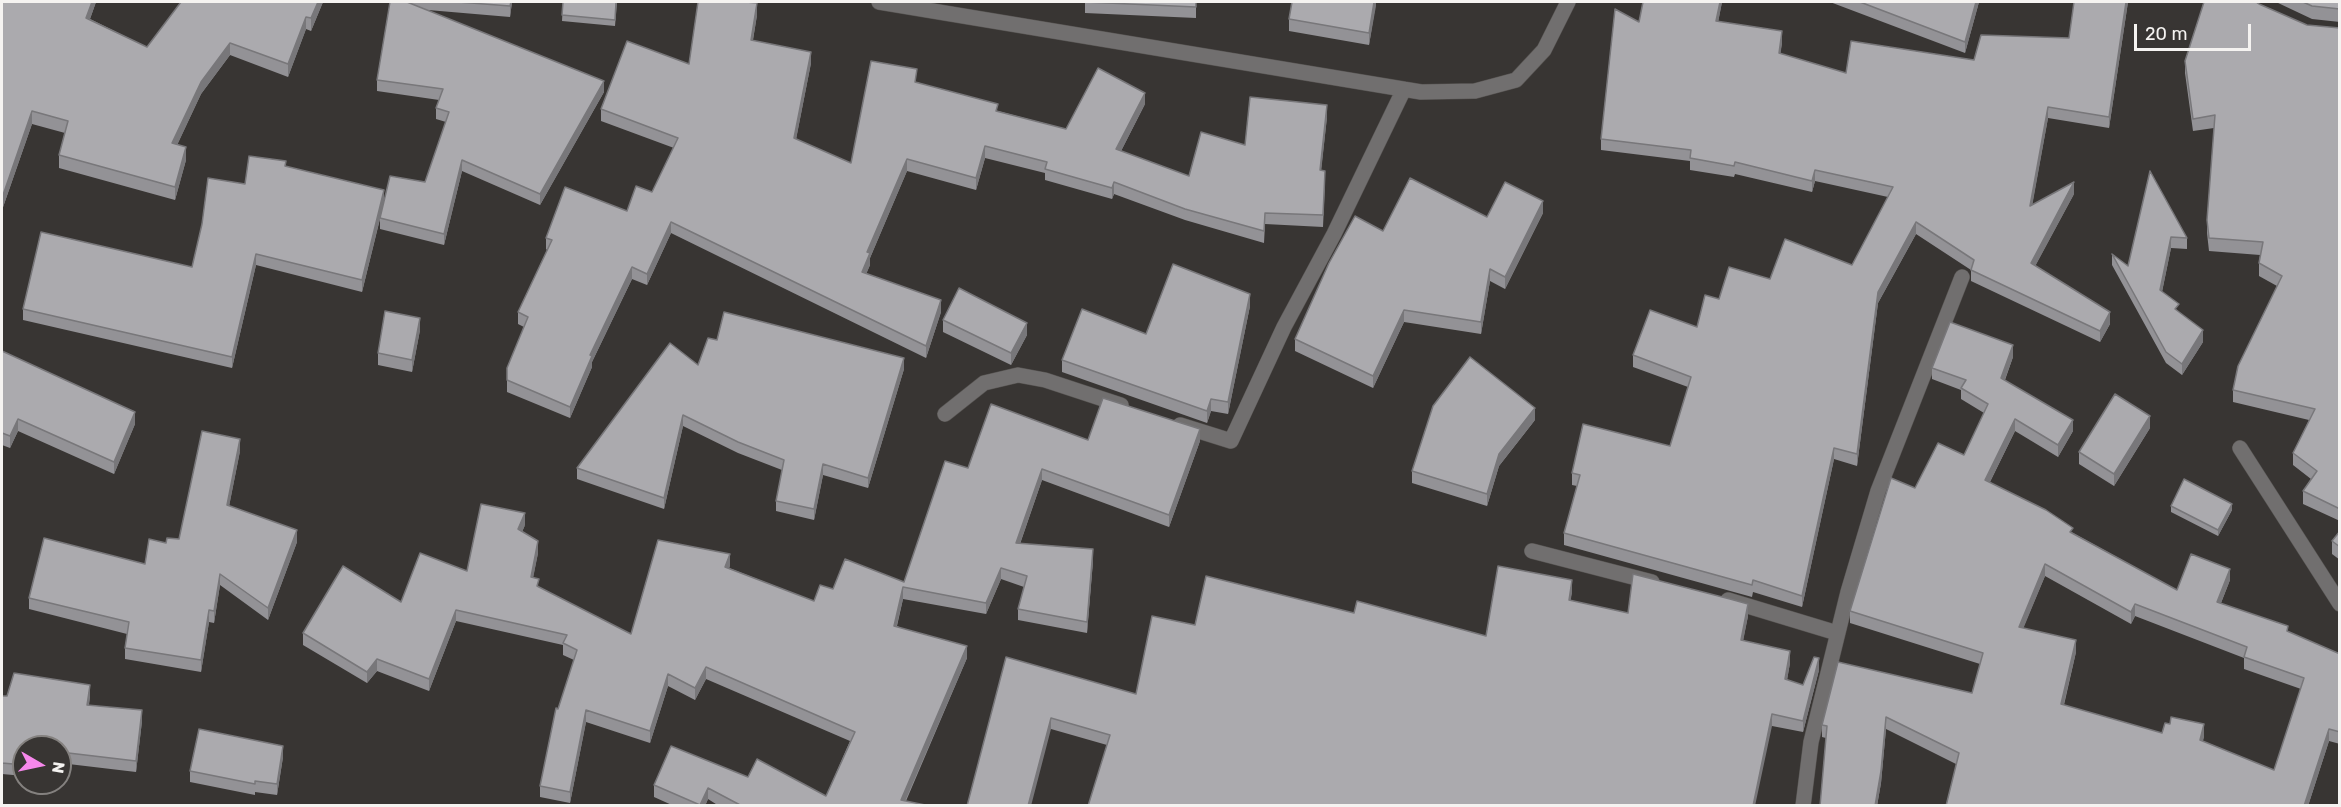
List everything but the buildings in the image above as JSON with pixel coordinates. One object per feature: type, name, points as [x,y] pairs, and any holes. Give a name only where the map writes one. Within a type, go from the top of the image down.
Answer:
[{"type":"street","points":[[879,2],[1421,92],[1475,91],[1516,80],[1544,50],[1568,2]]},
{"type":"street","points":[[1165,420],[1231,441],[1284,327],[1334,234],[1404,89]]},
{"type":"street","points":[[1803,806],[1811,742],[1837,633],[1878,491],[1962,277]]},
{"type":"street","points":[[945,414],[984,383],[1018,375],[1045,380],[1132,409]]},
{"type":"street","points":[[2240,448],[2340,604]]},
{"type":"street","points":[[1532,551],[1671,586]]},
{"type":"street","points":[[1712,596],[1782,614],[1837,633]]}]
